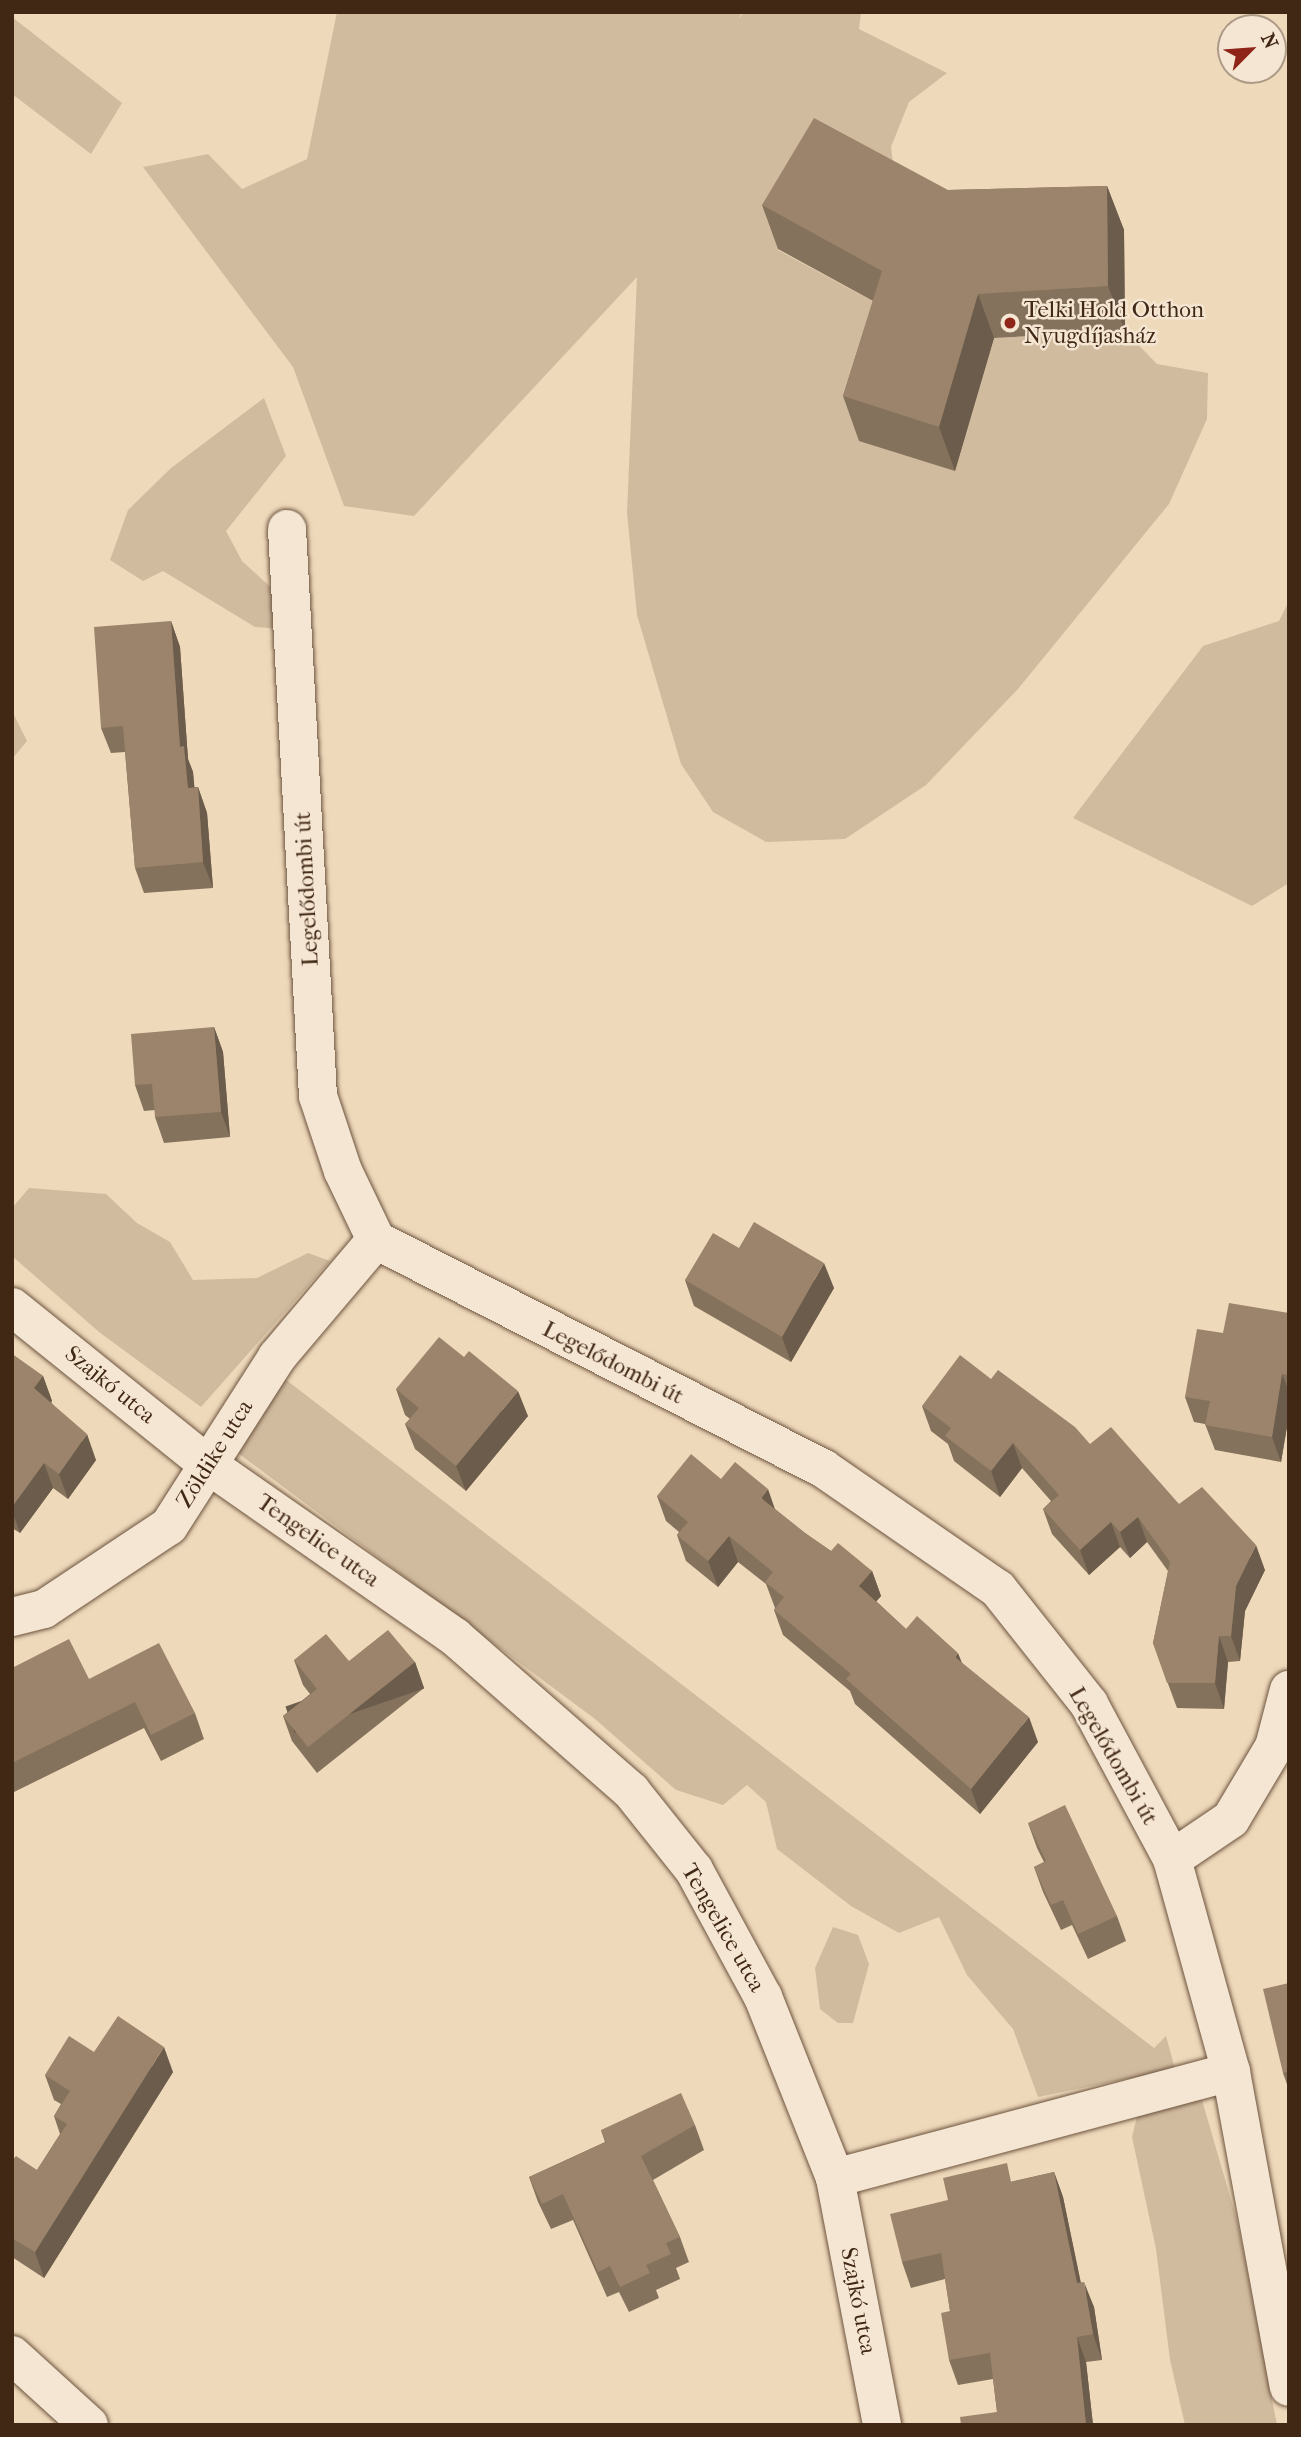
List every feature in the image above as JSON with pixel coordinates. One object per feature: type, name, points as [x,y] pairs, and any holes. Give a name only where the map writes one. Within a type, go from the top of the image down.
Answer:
[{"type":"street","name":"Legelődombi út","points":[[287,529],[318,1096],[343,1171],[376,1240],[824,1469],[998,1589],[1089,1704],[1172,1859],[1231,2072],[1289,2387]]},
{"type":"street","name":"Zöldike utca","points":[[12,1617],[44,1609],[169,1526],[277,1357],[376,1240]]},
{"type":"street","name":"Szajkó utca","points":[[12,1307],[207,1464]]},
{"type":"street","name":"Tengelice utca","points":[[207,1464],[456,1637],[631,1791],[694,1870],[763,1997],[835,2178]]},
{"type":"street","points":[[1172,1859],[1231,1819],[1274,1747],[1289,1690]]},
{"type":"street","points":[[835,2178],[1231,2072]]},
{"type":"street","name":"Szajkó utca","points":[[835,2178],[882,2425]]},
{"type":"street","points":[[12,2355],[89,2425]]},
{"type":"shaded area","points":[[337,12],[742,12],[739,19],[744,12],[861,12],[859,29],[947,73],[909,102],[891,147],[896,186],[778,250],[898,315],[955,471],[994,338],[1125,331],[1157,364],[1208,373],[1207,419],[1169,504],[1018,689],[926,785],[845,839],[766,842],[713,812],[681,764],[637,615],[627,513],[637,277],[414,516],[344,506],[293,367],[143,167],[208,154],[242,189],[307,159]]},
{"type":"shaded area","points":[[12,17],[122,103],[91,154],[12,94]]},
{"type":"shaded area","points":[[264,398],[286,456],[226,531],[242,561],[275,591],[282,629],[255,627],[163,571],[143,581],[110,560],[128,510],[171,468]]},
{"type":"shaded area","points":[[1289,601],[1289,883],[1252,906],[1073,818],[1203,646],[1279,621]]},
{"type":"shaded area","points":[[12,711],[27,741],[12,759]]},
{"type":"shaded area","points":[[29,1188],[106,1194],[137,1223],[170,1242],[193,1280],[257,1278],[308,1253],[330,1261],[201,1407],[99,1332],[12,1256],[12,1208]]},
{"type":"shaded area","points":[[285,1379],[1154,2048],[1166,2036],[1175,2069],[1038,2097],[1013,2029],[967,1975],[939,1917],[899,1933],[851,1906],[777,1849],[766,1802],[747,1785],[723,1805],[676,1790],[595,1719],[227,1445]]},
{"type":"shaded area","points":[[833,1927],[858,1935],[869,1964],[853,2023],[838,2023],[820,2009],[815,1968]]},
{"type":"shaded area","points":[[1202,2100],[1238,2224],[1277,2425],[1185,2425],[1170,2360],[1156,2249],[1132,2137],[1139,2108]]},
{"type":"building","name":"Telki Hold Otthon Nyugdíjasház","points":[[814,118],[948,190],[1107,186],[1108,286],[978,294],[939,427],[843,396],[882,271],[762,205]]},
{"type":"building","points":[[171,621],[180,747],[184,746],[188,788],[198,787],[203,862],[135,868],[123,726],[101,728],[94,627]]},
{"type":"building","points":[[214,1027],[221,1112],[155,1117],[152,1084],[135,1085],[131,1034]]},
{"type":"building","points":[[754,1222],[824,1263],[782,1337],[685,1280],[713,1233],[739,1248]]},
{"type":"building","points":[[1229,1303],[1289,1313],[1289,1375],[1282,1374],[1272,1437],[1205,1425],[1210,1401],[1185,1397],[1197,1329],[1223,1333]]},
{"type":"building","points":[[439,1337],[464,1357],[469,1351],[518,1391],[456,1466],[405,1424],[419,1408],[396,1389]]},
{"type":"building","points":[[12,1354],[43,1376],[34,1388],[87,1434],[59,1474],[44,1463],[12,1507]]},
{"type":"building","points":[[960,1355],[991,1379],[998,1370],[1075,1427],[1090,1444],[1111,1427],[1179,1504],[1202,1487],[1256,1545],[1236,1586],[1231,1636],[1219,1636],[1215,1683],[1167,1683],[1153,1643],[1170,1562],[1138,1517],[1120,1532],[1111,1522],[1080,1550],[1043,1509],[1059,1495],[1013,1443],[991,1471],[945,1436],[951,1428],[922,1406]]},
{"type":"building","points":[[691,1454],[721,1479],[735,1462],[768,1489],[761,1498],[831,1551],[838,1543],[872,1571],[859,1586],[906,1629],[917,1616],[958,1653],[955,1657],[1029,1717],[971,1789],[846,1679],[851,1674],[774,1610],[784,1597],[765,1582],[773,1572],[729,1536],[708,1561],[677,1535],[688,1522],[657,1496]]},
{"type":"building","points":[[388,1630],[415,1662],[308,1747],[283,1716],[317,1689],[294,1660],[326,1634],[349,1661]]},
{"type":"building","points":[[69,1639],[89,1679],[159,1643],[195,1713],[151,1735],[135,1702],[12,1763],[12,1668]]},
{"type":"building","points":[[1065,1805],[1117,1916],[1078,1934],[1063,1900],[1051,1905],[1034,1867],[1046,1861],[1028,1823]]},
{"type":"building","points":[[1289,1983],[1289,2071],[1283,2073],[1263,1989]]},
{"type":"building","points":[[118,2016],[164,2047],[35,2252],[12,2238],[12,2161],[16,2156],[37,2170],[67,2124],[54,2116],[70,2091],[45,2075],[69,2036],[94,2052]]},
{"type":"building","points":[[681,2093],[695,2125],[641,2156],[680,2237],[666,2243],[671,2254],[646,2265],[650,2273],[620,2287],[610,2266],[598,2272],[563,2194],[542,2204],[529,2177],[606,2142],[601,2130]]},
{"type":"building","points":[[1007,2163],[1011,2182],[1054,2172],[1077,2283],[1084,2282],[1093,2334],[1077,2337],[1086,2425],[961,2425],[960,2417],[997,2412],[990,2353],[949,2360],[941,2313],[950,2311],[941,2253],[902,2262],[890,2214],[948,2200],[943,2178]]},
{"type":"place","name":"Telki Hold Otthon Nyugdíjasház","points":[[1010,323]]}]
